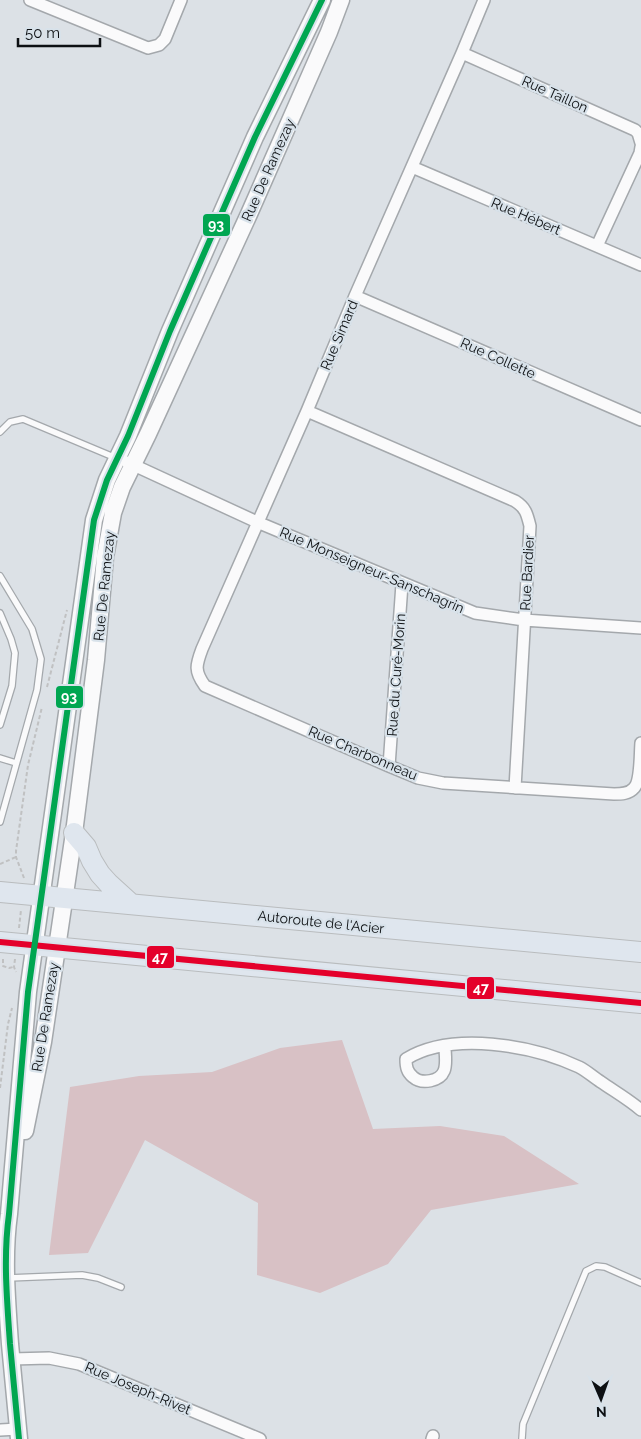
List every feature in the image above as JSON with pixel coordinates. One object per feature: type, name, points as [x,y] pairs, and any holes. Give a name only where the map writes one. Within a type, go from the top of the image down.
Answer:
[{"type":"highway","points":[[74,833],[86,847],[100,874],[131,904]]},
{"type":"highway","name":"Autoroute de l'Acier","points":[[0,892],[641,952]]},
{"type":"highway","points":[[2,951],[34,945],[641,1003]]},
{"type":"street","points":[[30,0],[43,2],[148,48],[159,45],[165,39],[181,0]]},
{"type":"street","name":"Rue De Ramezay","points":[[18,1434],[6,1278],[6,1249],[28,992],[94,520],[105,486],[128,436],[170,331],[255,137],[266,118],[322,0]]},
{"type":"street","name":"Rue De Ramezay","points":[[9,1214],[42,1042],[74,833],[96,660],[106,550],[117,502],[122,487],[216,288],[329,32],[341,0]]},
{"type":"street","name":"Rue Simard","points":[[197,671],[197,662],[202,649],[484,0]]},
{"type":"street","name":"Rue Taillon","points":[[462,53],[635,130],[641,143]]},
{"type":"street","points":[[266,118],[288,126]]},
{"type":"street","points":[[597,246],[640,154],[641,148]]},
{"type":"street","name":"Rue Hébert","points":[[412,168],[641,265]]},
{"type":"street","points":[[192,281],[216,288]]},
{"type":"street","name":"Rue Collette","points":[[355,296],[641,420]]},
{"type":"street","name":"Rue Bardier","points":[[307,411],[515,501],[522,506],[528,515],[530,526],[515,788]]},
{"type":"street","name":"Rue Monseigneur-Sanschagrin","points":[[118,458],[257,522],[475,613],[524,620],[641,628]]},
{"type":"street","name":"Rue du Curé-Morin","points":[[389,766],[402,584]]},
{"type":"street","name":"Rue Charbonneau","points":[[197,671],[205,686],[418,778],[443,783],[614,794],[626,793],[634,788],[639,780],[641,743]]},
{"type":"street","points":[[445,1046],[476,1042],[536,1051],[581,1068],[641,1110]]},
{"type":"street","name":"Rue Joseph-Rivet","points":[[12,1359],[50,1358],[79,1364],[260,1439]]},
{"type":"street","points":[[0,1430],[18,1434]]},
{"type":"lane","points":[[0,432],[10,422],[23,419],[118,458]]},
{"type":"lane","points":[[0,576],[32,629],[41,659],[37,690],[0,822]]},
{"type":"lane","points":[[0,613],[15,653],[12,686],[0,725]]},
{"type":"lane","points":[[0,758],[16,763]]},
{"type":"lane","points":[[522,1439],[523,1424],[586,1271],[596,1266],[605,1267],[641,1283]]},
{"type":"lane","points":[[6,1278],[82,1276],[98,1278],[121,1287]]},
{"type":"path","points":[[46,691],[67,609]]},
{"type":"path","points":[[24,882],[16,851],[28,765],[42,706]]},
{"type":"path","points":[[0,864],[16,857]]},
{"type":"path","points":[[19,929],[22,904]]},
{"type":"path","points":[[2,951],[3,966],[14,967]]},
{"type":"path","points":[[14,960],[17,976]]},
{"type":"path","points":[[0,1088],[12,1006]]},
{"type":"shaded area","points":[[342,1040],[373,1129],[440,1126],[504,1136],[579,1184],[431,1210],[388,1264],[320,1293],[257,1275],[258,1203],[145,1140],[88,1253],[49,1255],[70,1087],[139,1076],[212,1072],[280,1048]]},
{"type":"transit line","name":"93","points":[[19,1439],[7,1295],[7,1230],[28,992],[94,520],[107,480],[128,436],[170,331],[255,137],[322,0]]},
{"type":"transit line","name":"47","points":[[0,942],[641,1003]]}]
